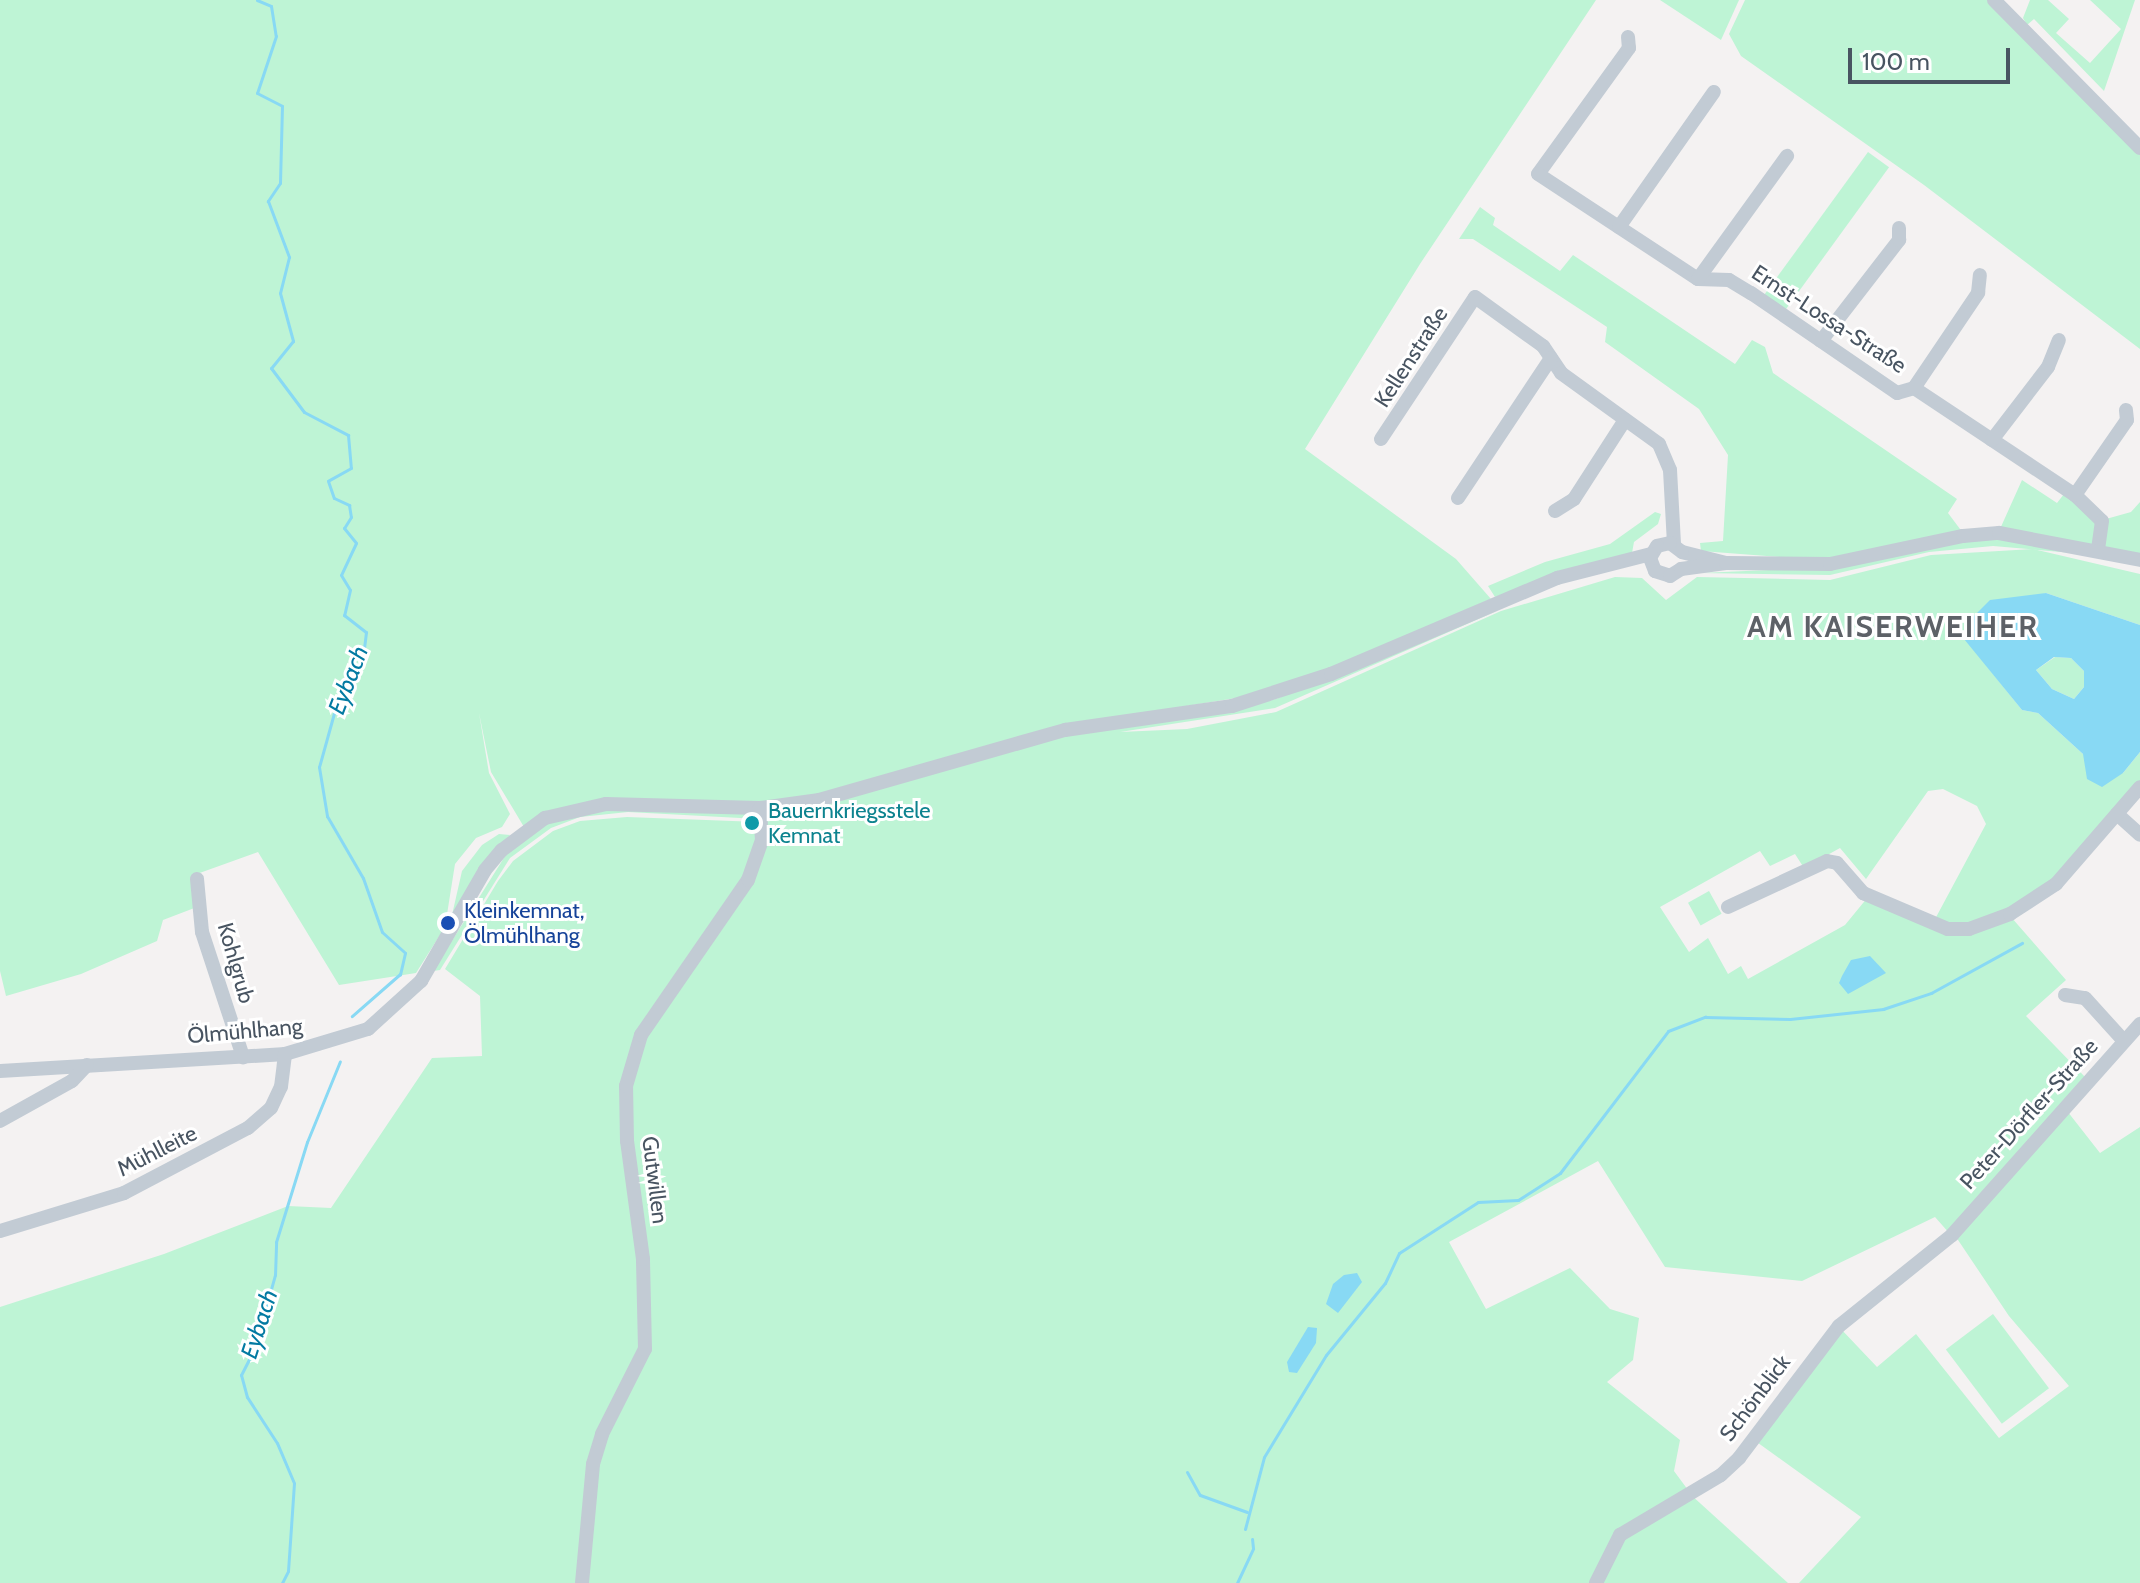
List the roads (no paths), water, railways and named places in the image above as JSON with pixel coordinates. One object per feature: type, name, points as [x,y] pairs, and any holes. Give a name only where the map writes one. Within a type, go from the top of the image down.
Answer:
[{"type":"street","points":[[1994,0],[2140,148]]},
{"type":"street","name":"Ernst-Lossa-Straße","points":[[1628,37],[1629,48],[1538,174],[1698,279],[1729,280],[1897,393],[1914,388],[2075,495],[2102,521],[2098,551]]},
{"type":"street","points":[[1619,227],[1714,92]]},
{"type":"street","points":[[1698,279],[1787,156]]},
{"type":"street","points":[[1821,341],[1899,240],[1899,228]]},
{"type":"street","points":[[1914,388],[1978,293],[1980,275]]},
{"type":"street","name":"Kellenstraße","points":[[1381,439],[1475,297],[1543,346],[1551,358]]},
{"type":"street","points":[[1992,440],[2048,367],[2059,340]]},
{"type":"street","points":[[1458,498],[1551,358],[1561,373],[1648,434],[1666,456],[1669,516],[1664,552],[1665,576],[1681,569],[1726,563],[1830,564],[1963,536],[2024,535],[2140,560]]},
{"type":"street","points":[[2075,495],[2127,420],[2126,410]]},
{"type":"street","points":[[1555,511],[1574,499],[1625,420]]},
{"type":"street","points":[[1664,552],[1726,563]]},
{"type":"street","points":[[1664,552],[1681,569]]},
{"type":"street","name":"Ölmühlhang","points":[[0,1071],[285,1054],[334,1043],[389,1015],[421,981],[449,929],[502,850],[545,818],[606,804],[760,808],[819,800],[1065,730],[1275,696],[1495,601],[1610,565],[1664,552]]},
{"type":"street","points":[[1728,907],[1827,861],[1837,863],[1863,893],[1948,929],[1969,929],[2010,914],[2056,884],[2140,787]]},
{"type":"street","name":"Gutwillen","points":[[582,1583],[593,1464],[602,1434],[645,1349],[643,1259],[627,1141],[626,1086],[641,1035],[748,880],[762,840],[760,808]]},
{"type":"street","points":[[2117,814],[2140,835]]},
{"type":"street","name":"Kohlgrub","points":[[197,879],[202,932],[243,1057]]},
{"type":"street","points":[[2065,995],[2085,998],[2124,1041]]},
{"type":"street","name":"Peter-Dörfler-Straße","points":[[1952,1235],[2140,1024]]},
{"type":"street","name":"Mühlleite","points":[[0,1231],[124,1193],[248,1128],[271,1108],[281,1087],[285,1054]]},
{"type":"street","points":[[0,1121],[72,1081],[87,1065]]},
{"type":"street","name":"Schönblick","points":[[1596,1583],[1620,1535],[1721,1475],[1839,1326],[1952,1235]]},
{"type":"water","points":[[2046,593],[2140,625],[2140,752],[2123,773],[2102,787],[2087,779],[2083,754],[2038,713],[2022,710],[1964,639],[1968,622],[1990,600]],"holes":[[[2054,657],[2071,658],[2084,671],[2084,687],[2074,699],[2052,689],[2036,670]]]},
{"type":"water","points":[[1870,956],[1886,973],[1848,994],[1839,983],[1851,960]]},
{"type":"water","points":[[1357,1273],[1362,1282],[1338,1313],[1326,1304],[1333,1284],[1344,1275]]},
{"type":"water","points":[[1308,1327],[1317,1328],[1316,1343],[1297,1373],[1289,1372],[1287,1362]]},
{"type":"waterway","name":"Eybach","points":[[257,0],[271,6],[276,36],[257,93],[282,106],[280,183],[268,201],[289,257],[280,293],[293,341],[271,368],[304,412],[348,435],[351,468],[328,481],[334,498],[349,505],[351,517],[344,528],[356,543],[341,575],[350,590],[344,615],[366,632],[363,656],[334,713],[319,767],[327,816],[363,878],[382,932],[405,953],[400,974],[352,1016]]},
{"type":"waterway","points":[[1245,1529],[1264,1457],[1326,1355],[1385,1283],[1399,1253],[1478,1202],[1518,1200],[1560,1173],[1668,1031],[1705,1017],[1790,1019],[1883,1009],[1931,993],[2022,943]]},
{"type":"waterway","name":"Eybach","points":[[282,1583],[288,1571],[294,1483],[277,1443],[247,1397],[241,1375],[254,1350],[275,1275],[276,1242],[307,1142],[340,1061]]},
{"type":"waterway","points":[[1187,1472],[1200,1495],[1247,1512]]},
{"type":"waterway","points":[[1237,1583],[1253,1548],[1252,1539]]},
{"type":"place","name":"Bauernkriegsstele Kemnat","points":[[752,823]]},
{"type":"place","name":"Kleinkemnat, Ölmühlhang","points":[[448,923]]},
{"type":"district","name":"AM KAISERWEIHER","points":[[1893,627]]}]
